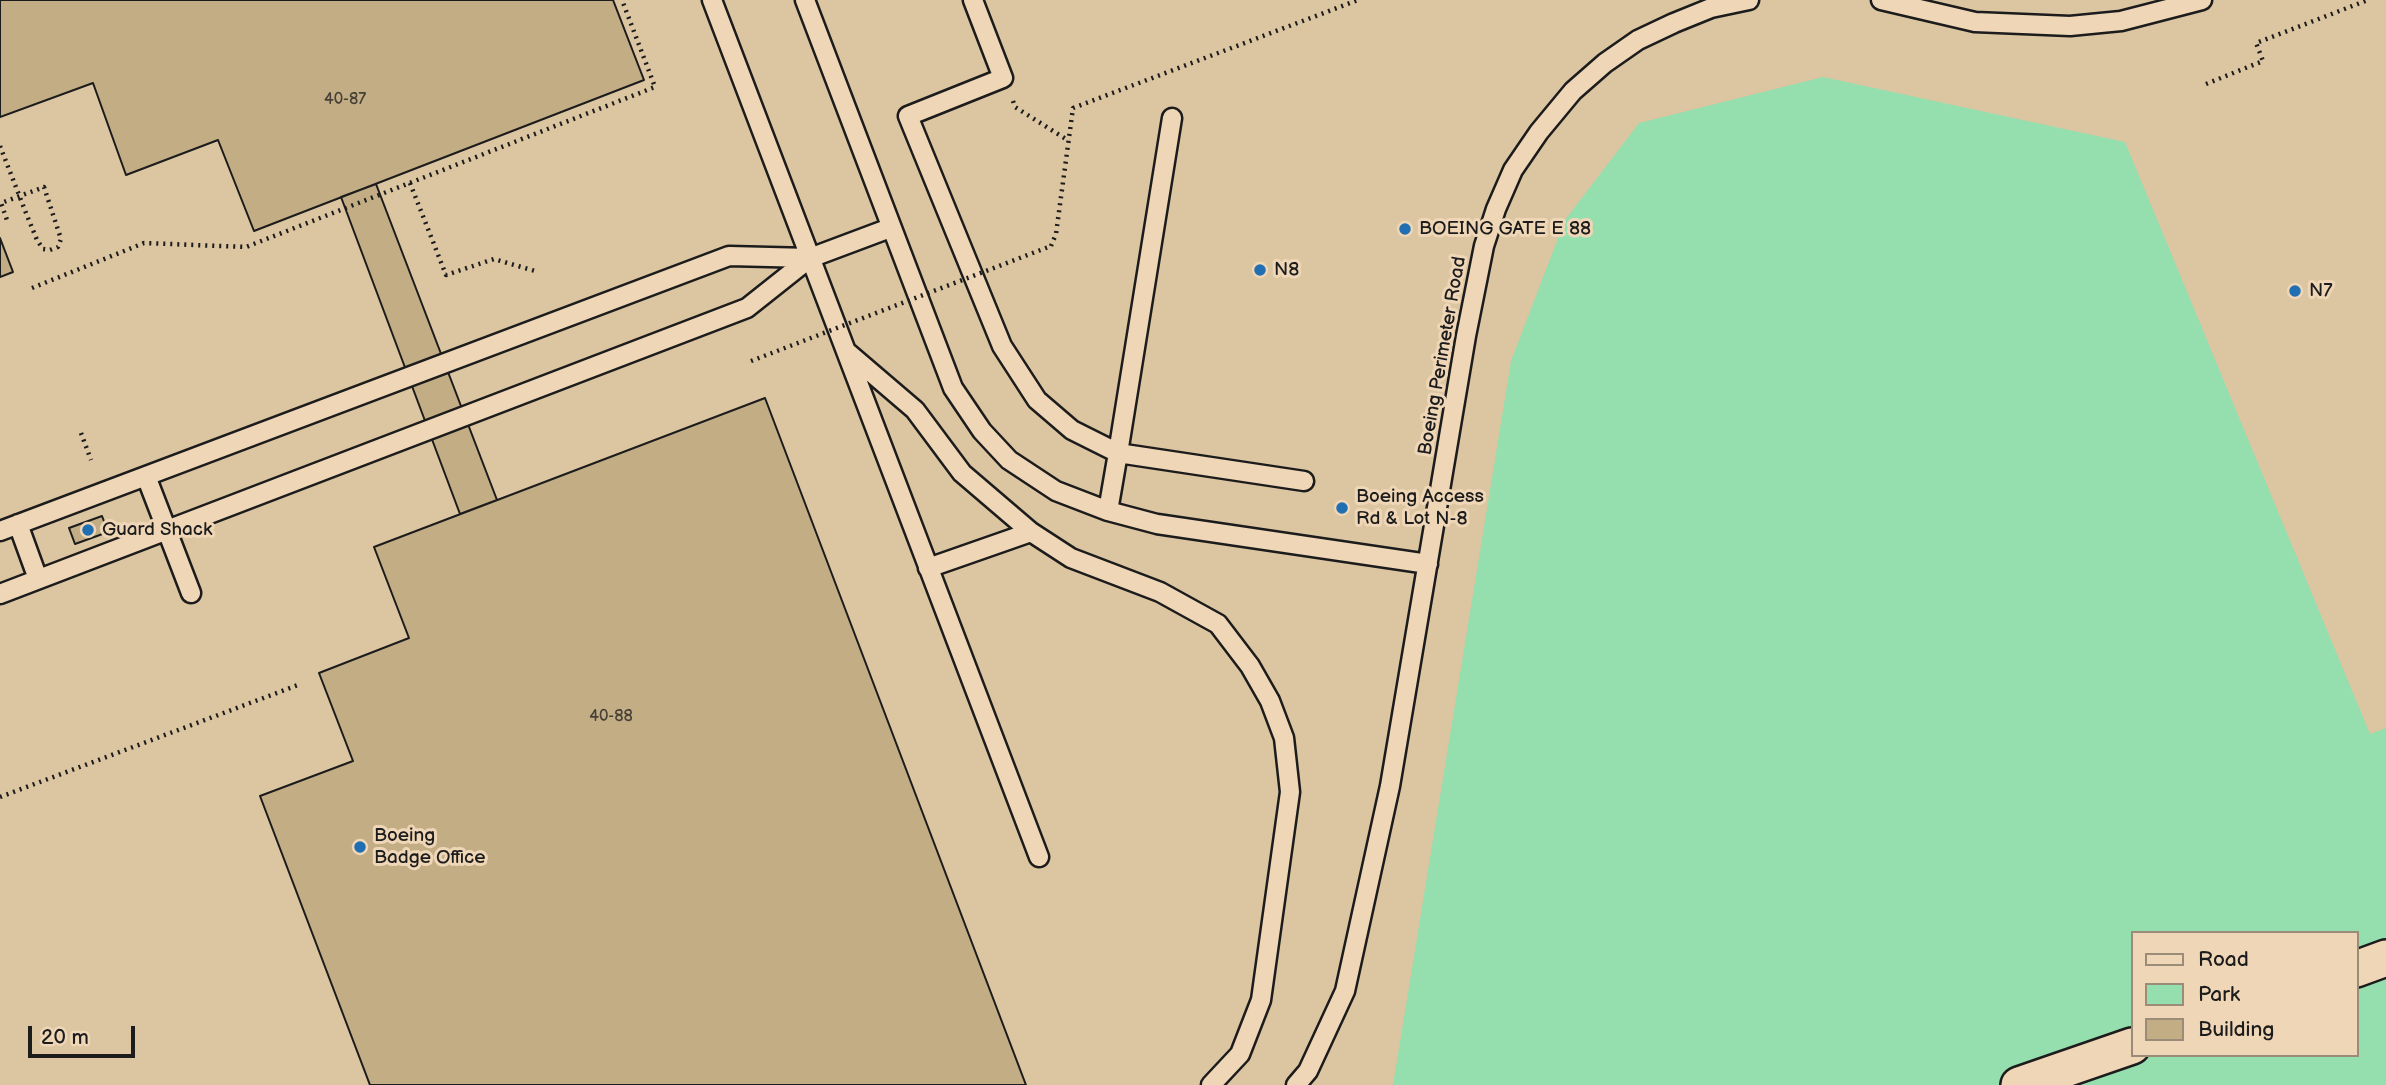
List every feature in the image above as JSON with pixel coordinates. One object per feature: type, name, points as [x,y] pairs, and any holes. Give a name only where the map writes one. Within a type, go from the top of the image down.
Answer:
[{"type":"street","points":[[2358,968],[2386,958]]},
{"type":"street","points":[[2019,1085],[2130,1047]]},
{"type":"lane","points":[[712,0],[1039,857]]},
{"type":"lane","points":[[805,0],[953,388],[982,432],[1009,460],[1056,492],[1108,511],[1157,524],[1428,564]]},
{"type":"lane","points":[[973,0],[1003,78],[908,116],[1002,346],[1037,400],[1072,430],[1118,453],[1304,481]]},
{"type":"lane","name":"Boeing Perimeter Road","points":[[1296,1085],[1308,1071],[1345,991],[1390,786],[1484,246],[1513,170],[1539,132],[1573,91],[1605,63],[1638,40],[1674,23],[1711,8],[1749,0]]},
{"type":"lane","points":[[1881,0],[1975,22],[2070,26],[2121,21],[2202,0]]},
{"type":"lane","points":[[1108,511],[1172,118]]},
{"type":"lane","points":[[0,594],[747,308],[810,258],[890,228]]},
{"type":"lane","points":[[0,531],[729,256],[810,258]]},
{"type":"lane","points":[[846,351],[915,410],[962,472],[1031,532],[1071,558],[1160,592],[1218,624],[1250,666],[1270,701],[1284,738],[1290,792],[1262,1000],[1240,1054],[1211,1085]]},
{"type":"lane","points":[[146,476],[191,593]]},
{"type":"lane","points":[[18,524],[38,579]]},
{"type":"lane","points":[[928,568],[1031,532]]},
{"type":"path","points":[[32,288],[145,243],[246,247],[655,87],[622,0]]},
{"type":"path","points":[[2206,84],[2263,61],[2256,43],[2368,0]]},
{"type":"path","points":[[1003,78],[1015,107],[1069,141]]},
{"type":"path","points":[[0,146],[17,191],[22,202],[37,240],[43,248],[50,250],[58,247],[61,239],[44,187],[22,195],[12,199],[1,203],[8,223]]},
{"type":"path","points":[[410,183],[446,275],[494,258],[535,271]]},
{"type":"path","points":[[751,361],[1051,246]]},
{"type":"path","points":[[81,433],[91,460]]},
{"type":"path","points":[[0,797],[298,685]]},
{"type":"shaded area","points":[[0,0],[2386,0],[2386,765],[1531,1085],[0,1085]]},
{"type":"green space","points":[[1823,77],[2125,142],[2370,734],[2386,728],[2386,1085],[1393,1085],[1511,361],[1565,220],[1639,123]]},
{"type":"building","points":[[0,0],[613,0],[644,80],[254,231],[218,140],[126,175],[93,83],[0,117]]},
{"type":"building","points":[[376,184],[497,500],[460,514],[341,197]]},
{"type":"building","points":[[0,238],[13,272],[0,277]]},
{"type":"building","points":[[765,398],[1026,1085],[370,1085],[260,796],[353,761],[319,673],[409,638],[374,547]]},
{"type":"building","name":"Guard Shack","points":[[102,516],[108,532],[75,544],[69,528]]},
{"type":"place","name":"BOEING GATE E 88","points":[[1405,229]]},
{"type":"place","name":"N8","points":[[1260,270]]},
{"type":"place","name":"N7","points":[[2295,291]]},
{"type":"place","name":"Boeing Access Rd & Lot N-8","points":[[1342,508]]},
{"type":"place","name":"Guard Shack","points":[[88,530]]},
{"type":"place","name":"Boeing Badge Office","points":[[360,847]]}]
